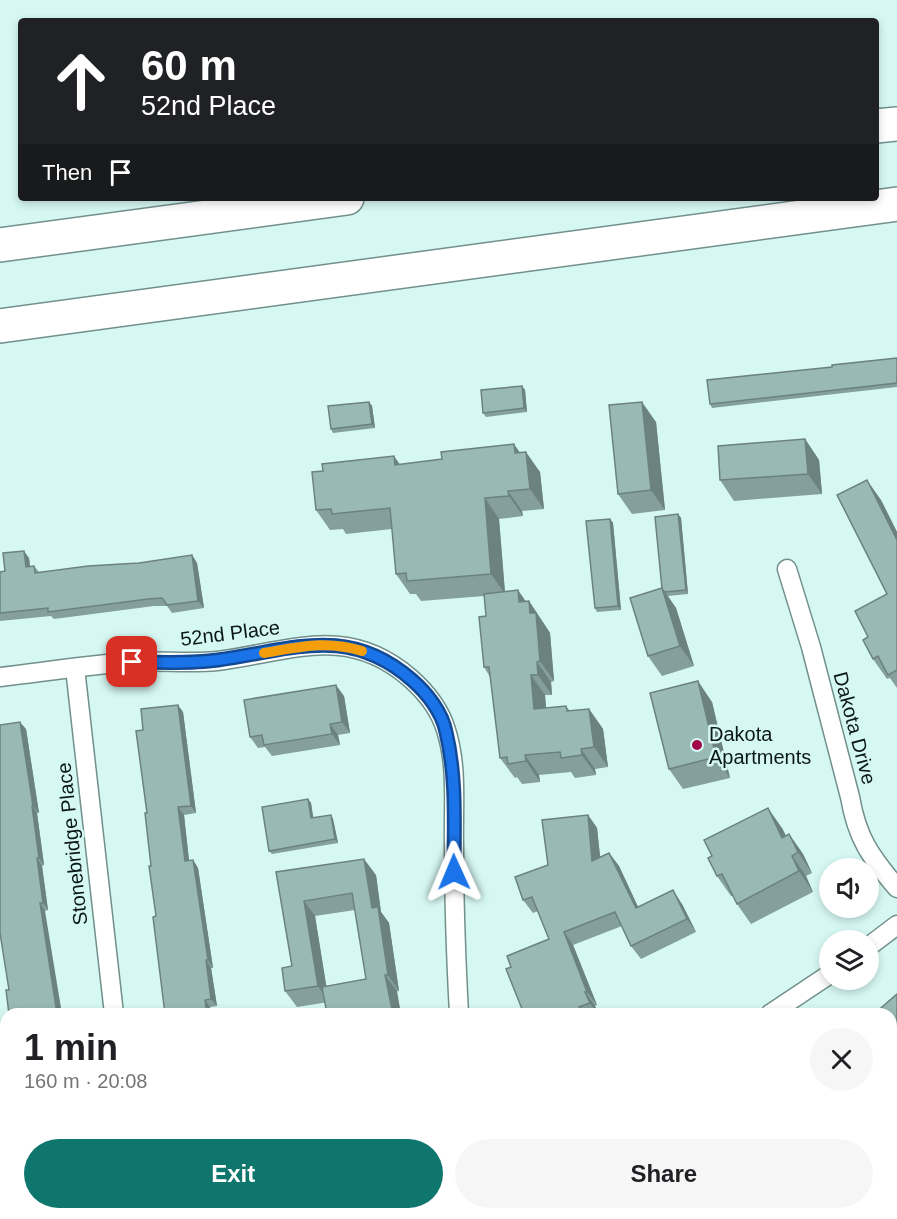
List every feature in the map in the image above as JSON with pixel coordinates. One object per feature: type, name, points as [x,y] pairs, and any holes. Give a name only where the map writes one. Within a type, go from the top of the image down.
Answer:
[{"type":"highway","points":[[879,126],[897,123]]},
{"type":"highway","points":[[0,245],[324,201]]},
{"type":"highway","points":[[0,326],[897,204]]},
{"type":"street","name":"Dakota Drive","points":[[788,569],[811,647],[854,818],[863,842],[897,888]]},
{"type":"street","name":"52nd Place","points":[[0,677],[132,662],[215,661],[312,645],[332,644],[374,654],[397,667],[419,686],[434,705],[446,729],[453,768],[455,939],[459,1008]]},
{"type":"street","name":"Stonebridge Place","points":[[75,668],[113,1008]]},
{"type":"street","points":[[879,939],[897,925]]},
{"type":"street","points":[[779,1008],[819,981]]},
{"type":"building","points":[[897,358],[897,383],[710,404],[707,380]]},
{"type":"building","points":[[522,386],[524,408],[483,413],[481,390]]},
{"type":"building","points":[[369,402],[372,424],[331,429],[328,406]]},
{"type":"building","points":[[642,402],[651,490],[618,494],[609,405]]},
{"type":"building","points":[[805,439],[808,474],[720,480],[718,446]]},
{"type":"building","points":[[514,444],[515,453],[526,452],[530,489],[508,491],[509,496],[485,498],[491,574],[407,581],[406,573],[396,574],[390,508],[332,514],[331,509],[316,510],[312,472],[323,471],[322,464],[394,456],[395,465],[442,459],[441,452]]},
{"type":"building","points":[[867,480],[897,540],[897,670],[888,675],[878,656],[873,659],[863,640],[868,637],[855,611],[887,594],[837,495]]},
{"type":"building","points":[[678,514],[686,590],[665,592],[662,589],[655,517]]},
{"type":"building","points":[[610,519],[618,606],[595,608],[586,521]]},
{"type":"building","points":[[24,551],[26,567],[34,566],[35,573],[88,566],[139,563],[192,555],[198,601],[167,605],[162,598],[48,612],[48,608],[0,613],[0,572],[5,571],[3,553]]},
{"type":"building","points":[[662,588],[680,646],[648,656],[630,598]]},
{"type":"building","points":[[518,590],[519,602],[529,601],[530,613],[536,613],[540,661],[537,662],[538,675],[531,675],[534,709],[566,706],[567,711],[589,709],[594,747],[581,749],[582,755],[561,758],[560,752],[525,755],[526,761],[508,764],[507,757],[500,758],[489,667],[484,667],[479,617],[486,616],[484,594]]},
{"type":"building","points":[[698,681],[716,757],[669,769],[650,693]]},
{"type":"building","points":[[336,685],[342,722],[330,724],[332,734],[264,745],[262,735],[250,737],[244,700]]},
{"type":"building","points":[[178,705],[191,806],[178,807],[185,861],[193,860],[208,960],[206,960],[211,999],[205,1000],[206,1008],[164,1008],[153,917],[156,916],[149,866],[151,866],[145,813],[147,813],[136,731],[143,730],[141,709]]},
{"type":"building","points":[[20,722],[39,858],[37,858],[43,903],[40,903],[56,1008],[8,1008],[6,990],[9,990],[0,933],[0,725]]},
{"type":"building","points":[[308,799],[311,818],[331,815],[335,839],[269,851],[262,807]]},
{"type":"building","points":[[768,808],[782,838],[789,834],[798,852],[792,856],[799,871],[737,904],[722,874],[717,876],[708,858],[712,856],[704,840]]},
{"type":"building","points":[[588,815],[592,861],[609,853],[636,908],[673,890],[687,919],[631,946],[615,912],[564,932],[590,1003],[579,1008],[522,1008],[506,969],[511,967],[507,956],[549,939],[532,897],[523,900],[515,877],[548,865],[542,820]]},
{"type":"building","points":[[364,859],[372,908],[378,907],[388,975],[385,975],[392,1008],[326,1008],[322,987],[366,979],[352,893],[304,901],[318,986],[285,991],[282,968],[292,966],[276,872]]},
{"type":"building","points":[[897,994],[897,1008],[881,1008]]},
{"type":"slow traffic","points":[[264,653],[332,644],[362,651]]},
{"type":"place","name":"Dakota Apartments","points":[[697,745]]},
{"type":"route","points":[[132,662],[215,661],[312,645],[332,644],[374,654],[397,667],[419,686],[434,705],[446,729],[453,768],[454,872]]}]
